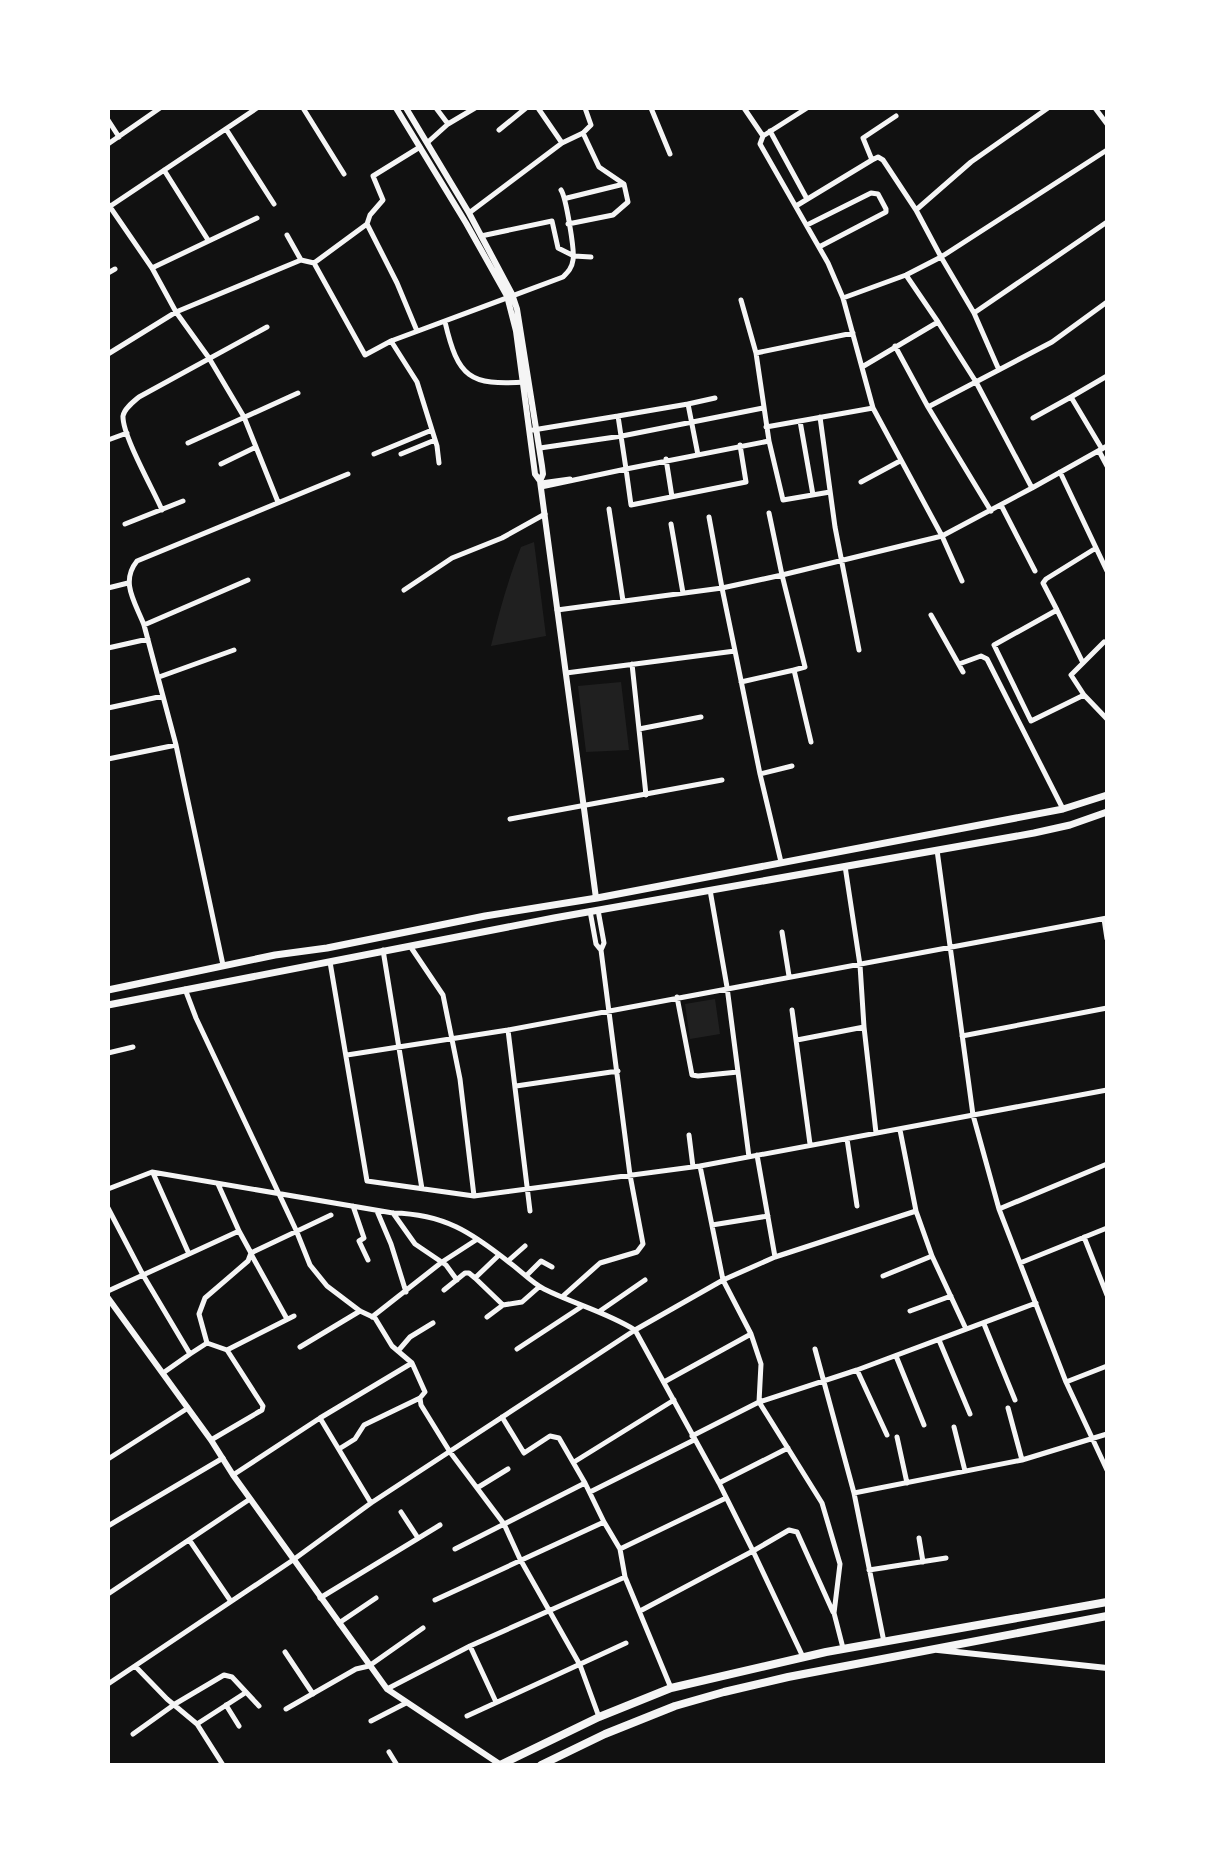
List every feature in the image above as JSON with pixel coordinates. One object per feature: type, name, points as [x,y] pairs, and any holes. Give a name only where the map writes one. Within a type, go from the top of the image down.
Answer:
[{"type":"highway","points":[[501,1765],[599,1717],[671,1688],[843,1649],[1107,1602]]},
{"type":"highway","points":[[541,1765],[605,1734],[675,1706],[781,1678],[1107,1616]]},
{"type":"main road","points":[[108,990],[275,955],[327,948],[1063,809],[1107,795]]},
{"type":"main road","points":[[1084,804],[1089,819]]},
{"type":"main road","points":[[108,1005],[383,950],[1034,833],[1107,812]]},
{"type":"street","points":[[108,144],[160,108]]},
{"type":"street","points":[[257,108],[109,206],[152,268],[176,312],[209,358],[244,417],[278,502]]},
{"type":"street","points":[[303,108],[344,174]]},
{"type":"street","points":[[396,108],[426,157],[469,213],[509,295]]},
{"type":"street","points":[[406,108],[434,152],[449,186],[517,309],[535,474],[541,484]]},
{"type":"street","points":[[436,108],[448,124]]},
{"type":"street","points":[[428,142],[448,124],[475,108]]},
{"type":"street","points":[[499,130],[526,108]]},
{"type":"street","points":[[538,108],[562,143]]},
{"type":"street","points":[[469,213],[562,143],[583,133],[591,125],[585,108]]},
{"type":"street","points":[[651,108],[670,154]]},
{"type":"street","points":[[744,108],[763,136]]},
{"type":"street","points":[[807,108],[763,136],[760,144],[819,247],[843,298],[873,408],[942,536],[962,581]]},
{"type":"street","points":[[916,210],[971,162],[1048,108]]},
{"type":"street","points":[[1095,108],[1107,124]]},
{"type":"street","points":[[872,160],[863,138],[896,116]]},
{"type":"street","points":[[108,120],[119,137]]},
{"type":"street","points":[[408,128],[416,123]]},
{"type":"street","points":[[226,129],[274,204]]},
{"type":"street","points":[[770,131],[807,199]]},
{"type":"street","points":[[568,224],[613,215],[628,202],[624,184],[599,167],[583,133]]},
{"type":"street","points":[[314,263],[367,224],[370,215],[383,200],[373,176],[420,147]]},
{"type":"street","points":[[843,298],[906,275],[941,257],[1107,150]]},
{"type":"street","points":[[426,157],[434,152]]},
{"type":"street","points":[[796,206],[872,160],[878,157],[883,160],[916,210],[974,313],[999,370]]},
{"type":"street","points":[[164,170],[208,240]]},
{"type":"street","points":[[567,198],[624,184]]},
{"type":"street","points":[[108,354],[176,312],[301,260],[314,263],[365,355],[391,341],[563,277],[571,268],[574,256],[567,198],[561,190]]},
{"type":"street","points":[[807,225],[871,193],[878,194],[886,212],[819,247]]},
{"type":"street","points":[[152,268],[257,218]]},
{"type":"street","points":[[480,236],[552,221],[558,248],[574,256],[591,257]]},
{"type":"street","points":[[974,313],[1107,222]]},
{"type":"street","points":[[367,224],[417,331]]},
{"type":"street","points":[[287,235],[301,260]]},
{"type":"street","points":[[108,273],[115,269]]},
{"type":"street","points":[[906,275],[976,382],[1032,488]]},
{"type":"street","points":[[741,300],[756,353],[766,427],[783,500],[830,492]]},
{"type":"street","points":[[928,407],[1052,342],[1107,302]]},
{"type":"street","points":[[445,322],[452,352],[472,377],[500,385],[526,382]]},
{"type":"street","points":[[862,367],[938,322]]},
{"type":"street","points":[[162,510],[127,433],[123,415],[139,397],[267,327]]},
{"type":"street","points":[[756,353],[854,333]]},
{"type":"street","points":[[391,341],[417,382],[439,463]]},
{"type":"street","points":[[895,346],[991,511]]},
{"type":"street","points":[[1033,418],[1107,376]]},
{"type":"street","points":[[526,382],[540,448],[541,484],[596,898]]},
{"type":"street","points":[[188,443],[298,393]]},
{"type":"street","points":[[1071,397],[1103,448],[1107,466]]},
{"type":"street","points":[[529,430],[715,398]]},
{"type":"street","points":[[688,404],[698,455]]},
{"type":"street","points":[[540,448],[622,436],[763,408]]},
{"type":"street","points":[[766,427],[873,408]]},
{"type":"street","points":[[618,416],[631,505],[746,482],[740,445]]},
{"type":"street","points":[[820,417],[841,560],[859,650]]},
{"type":"street","points":[[800,421],[813,495]]},
{"type":"street","points":[[374,454],[432,430]]},
{"type":"street","points":[[108,440],[127,433]]},
{"type":"street","points":[[401,454],[435,440]]},
{"type":"street","points":[[541,484],[769,441]]},
{"type":"street","points":[[221,464],[256,447]]},
{"type":"street","points":[[557,610],[722,588],[942,536],[1103,448]]},
{"type":"street","points":[[666,459],[672,497]]},
{"type":"street","points":[[861,482],[900,461]]},
{"type":"street","points":[[1060,472],[1107,571]]},
{"type":"street","points":[[223,965],[176,745],[144,625],[128,583],[129,571],[137,561],[348,474]]},
{"type":"street","points":[[125,524],[183,501]]},
{"type":"street","points":[[1001,505],[1035,571]]},
{"type":"street","points":[[609,509],[623,601]]},
{"type":"street","points":[[741,682],[805,667],[769,513]]},
{"type":"street","points":[[404,590],[452,558],[502,538],[545,514]]},
{"type":"street","points":[[709,517],[760,774],[781,862]]},
{"type":"street","points":[[671,524],[683,593]]},
{"type":"street","points":[[1083,663],[1043,583],[1096,548]]},
{"type":"street","points":[[144,625],[248,580]]},
{"type":"street","points":[[108,588],[128,583]]},
{"type":"street","points":[[1057,610],[996,643],[993,648],[1031,721],[1084,695]]},
{"type":"street","points":[[931,615],[963,672]]},
{"type":"street","points":[[108,648],[148,639]]},
{"type":"street","points":[[1104,642],[1071,675],[1084,695],[1107,719]]},
{"type":"street","points":[[159,677],[234,650]]},
{"type":"street","points":[[566,673],[735,651]]},
{"type":"street","points":[[959,664],[981,656],[987,659],[1063,809]]},
{"type":"street","points":[[632,664],[646,795]]},
{"type":"street","points":[[794,670],[811,742]]},
{"type":"street","points":[[108,708],[163,696]]},
{"type":"street","points":[[639,729],[701,717]]},
{"type":"street","points":[[108,759],[176,745]]},
{"type":"street","points":[[760,774],[792,766]]},
{"type":"street","points":[[510,819],[722,780]]},
{"type":"street","points":[[937,850],[973,1115],[999,1209],[1066,1382],[1107,1470]]},
{"type":"street","points":[[845,866],[860,965],[876,1134]]},
{"type":"street","points":[[710,890],[738,1072],[775,1257]]},
{"type":"street","points":[[563,1296],[600,1263],[624,1258],[643,1244],[630,1175],[601,950],[604,943],[594,911]]},
{"type":"street","points":[[347,1055],[508,1030],[1105,919],[1107,939]]},
{"type":"street","points":[[782,932],[789,976]]},
{"type":"street","points":[[410,945],[443,995],[453,1038],[474,1196]]},
{"type":"street","points":[[383,950],[422,1189]]},
{"type":"street","points":[[330,960],[367,1181],[474,1196],[697,1167],[1107,1090]]},
{"type":"street","points":[[185,989],[310,1265],[327,1286],[372,1317],[398,1351],[412,1363],[425,1392],[420,1398],[383,1418],[373,1420],[361,1428],[355,1439],[339,1449]]},
{"type":"street","points":[[677,997],[692,1075],[738,1072]]},
{"type":"street","points":[[962,1036],[1107,1008]]},
{"type":"street","points":[[792,1010],[810,1144]]},
{"type":"street","points":[[797,1040],[864,1027]]},
{"type":"street","points":[[508,1030],[530,1211]]},
{"type":"street","points":[[108,1053],[133,1047]]},
{"type":"street","points":[[516,1086],[618,1071]]},
{"type":"street","points":[[900,1130],[916,1211],[932,1256],[966,1329]]},
{"type":"street","points":[[689,1135],[723,1280],[751,1334],[761,1364],[759,1402],[822,1503],[840,1564],[834,1613]]},
{"type":"street","points":[[847,1139],[857,1206]]},
{"type":"street","points":[[999,1209],[1107,1164]]},
{"type":"street","points":[[152,1172],[189,1254]]},
{"type":"street","points":[[108,1189],[152,1172],[441,1219],[465,1229],[539,1287],[635,1330],[719,1483],[803,1657]]},
{"type":"street","points":[[218,1184],[239,1231],[287,1319]]},
{"type":"street","points":[[353,1206],[364,1238],[359,1241],[368,1260]]},
{"type":"street","points":[[108,1208],[190,1354]]},
{"type":"street","points":[[377,1210],[406,1292]]},
{"type":"street","points":[[109,1681],[293,1560],[371,1503],[635,1330],[723,1280],[775,1257],[916,1211]]},
{"type":"street","points":[[393,1213],[415,1244],[442,1262],[457,1280]]},
{"type":"street","points":[[207,1343],[199,1314],[205,1298],[248,1261],[251,1253],[331,1215]]},
{"type":"street","points":[[712,1225],[768,1216]]},
{"type":"street","points":[[1020,1263],[1107,1228]]},
{"type":"street","points":[[108,1291],[239,1231]]},
{"type":"street","points":[[1084,1237],[1107,1295]]},
{"type":"street","points":[[372,1317],[442,1262],[476,1240]]},
{"type":"street","points":[[508,1261],[525,1246]]},
{"type":"street","points":[[475,1278],[499,1255]]},
{"type":"street","points":[[883,1276],[932,1256]]},
{"type":"street","points":[[526,1276],[541,1261],[552,1267]]},
{"type":"street","points":[[444,1290],[467,1272],[503,1305]]},
{"type":"street","points":[[599,1312],[645,1280]]},
{"type":"street","points":[[487,1317],[503,1305],[522,1302],[539,1287]]},
{"type":"street","points":[[910,1311],[951,1296]]},
{"type":"street","points":[[108,1298],[387,1689],[501,1765]]},
{"type":"street","points":[[590,1492],[759,1402],[857,1370],[1036,1303]]},
{"type":"street","points":[[517,1349],[581,1307]]},
{"type":"street","points":[[300,1347],[360,1311]]},
{"type":"street","points":[[227,1350],[294,1316]]},
{"type":"street","points":[[398,1351],[410,1337],[433,1323]]},
{"type":"street","points":[[984,1324],[1015,1400]]},
{"type":"street","points":[[664,1382],[751,1334]]},
{"type":"street","points":[[939,1340],[970,1414]]},
{"type":"street","points":[[207,1343],[227,1350],[263,1402],[263,1408],[211,1440]]},
{"type":"street","points":[[163,1373],[207,1343]]},
{"type":"street","points":[[815,1349],[854,1493],[884,1643]]},
{"type":"street","points":[[896,1356],[924,1425]]},
{"type":"street","points":[[233,1475],[412,1363]]},
{"type":"street","points":[[1066,1382],[1107,1366]]},
{"type":"street","points":[[857,1370],[887,1435]]},
{"type":"street","points":[[420,1398],[421,1405],[450,1452],[504,1524],[520,1559],[580,1665],[599,1717]]},
{"type":"street","points":[[574,1462],[674,1400]]},
{"type":"street","points":[[108,1459],[188,1408]]},
{"type":"street","points":[[1008,1408],[1022,1460]]},
{"type":"street","points":[[502,1417],[524,1453],[555,1435],[574,1462],[620,1549],[625,1577],[671,1688]]},
{"type":"street","points":[[320,1418],[371,1503]]},
{"type":"street","points":[[954,1427],[965,1471]]},
{"type":"street","points":[[854,1493],[1022,1460],[1107,1434]]},
{"type":"street","points":[[897,1437],[907,1483]]},
{"type":"street","points":[[719,1483],[788,1448]]},
{"type":"street","points":[[108,1526],[223,1458]]},
{"type":"street","points":[[477,1488],[508,1469]]},
{"type":"street","points":[[455,1549],[585,1483]]},
{"type":"street","points":[[620,1549],[726,1498]]},
{"type":"street","points":[[108,1594],[250,1499]]},
{"type":"street","points":[[401,1512],[418,1538]]},
{"type":"street","points":[[435,1600],[604,1522]]},
{"type":"street","points":[[320,1598],[440,1525]]},
{"type":"street","points":[[640,1611],[789,1530],[797,1532],[834,1613],[843,1649]]},
{"type":"street","points":[[919,1538],[923,1562]]},
{"type":"street","points":[[190,1541],[230,1600]]},
{"type":"street","points":[[869,1570],[946,1558]]},
{"type":"street","points":[[387,1689],[470,1646],[625,1577]]},
{"type":"street","points":[[339,1623],[376,1598]]},
{"type":"street","points":[[286,1709],[356,1669],[369,1666],[423,1628]]},
{"type":"street","points":[[467,1716],[626,1643]]},
{"type":"street","points":[[470,1646],[496,1702]]},
{"type":"street","points":[[935,1650],[1107,1668]]},
{"type":"street","points":[[285,1652],[313,1694]]},
{"type":"street","points":[[135,1666],[197,1724],[223,1765]]},
{"type":"street","points":[[133,1734],[224,1675],[232,1677],[259,1706]]},
{"type":"street","points":[[197,1724],[245,1693]]},
{"type":"street","points":[[371,1721],[406,1703]]},
{"type":"street","points":[[226,1705],[239,1726]]},
{"type":"street","points":[[389,1752],[397,1765]]},
{"type":"shaded area","points":[[534,542],[546,636],[491,646],[521,547]]},
{"type":"shaded area","points":[[621,682],[629,750],[586,752],[578,686]]},
{"type":"shaded area","points":[[715,999],[720,1034],[690,1039],[685,1004]]}]
